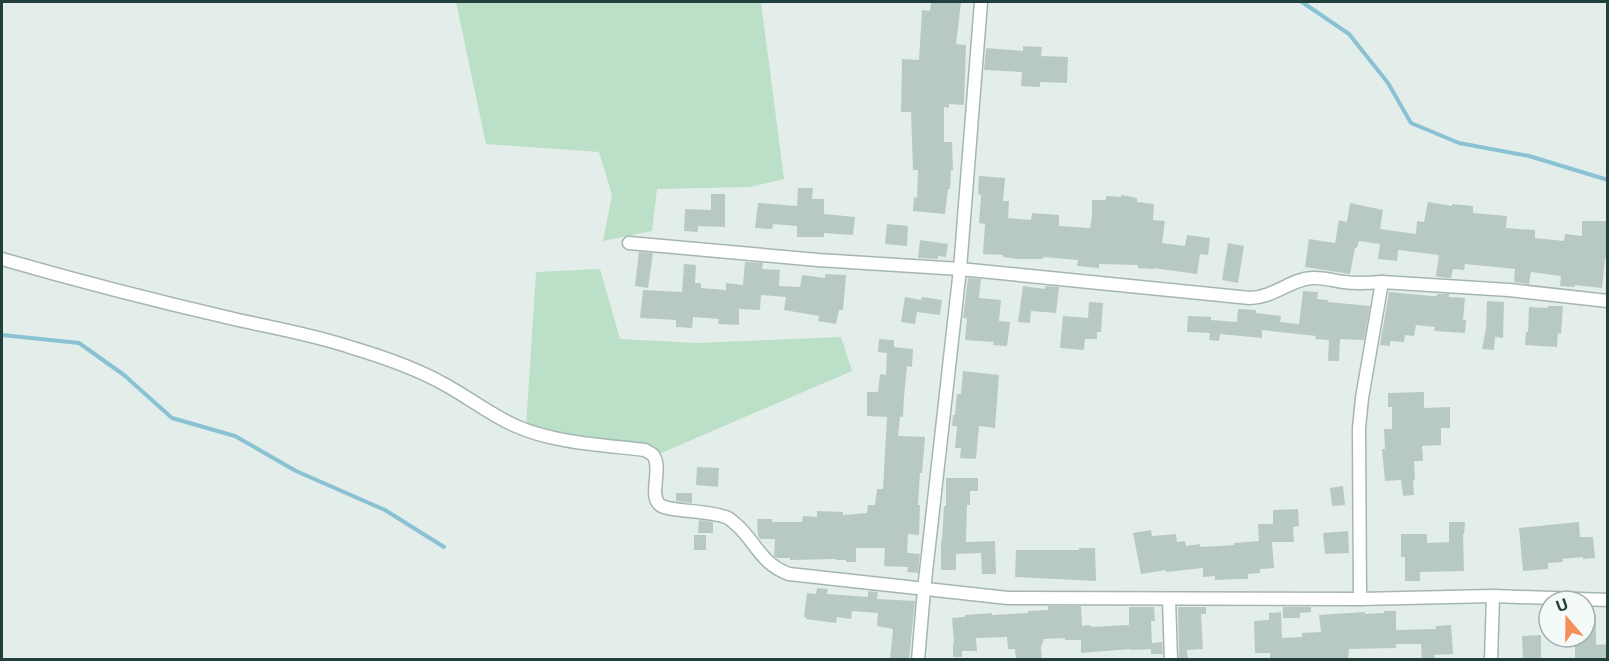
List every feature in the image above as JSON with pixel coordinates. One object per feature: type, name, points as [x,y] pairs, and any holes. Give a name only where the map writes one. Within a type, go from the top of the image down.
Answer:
[{"type":"street","points":[[918,660],[960,269],[981,2]]},
{"type":"street","points":[[629,243],[818,260],[960,269],[1250,298],[1268,296],[1311,278],[1365,284],[1382,282],[1509,290],[1608,301]]},
{"type":"street","points":[[2,259],[234,319],[322,338],[427,375],[488,412],[532,432],[645,450],[653,455],[656,464],[655,498],[660,505],[710,512],[730,519],[749,537],[771,566],[800,576],[1008,598],[1360,599],[1493,596],[1608,600]]},
{"type":"street","points":[[1360,599],[1359,428],[1382,282]]},
{"type":"street","points":[[1491,660],[1493,596]]},
{"type":"street","points":[[1169,599],[1171,660]]},
{"type":"green space","points":[[456,2],[761,2],[784,179],[750,187],[657,189],[652,231],[603,241],[612,195],[599,152],[486,144]]},
{"type":"green space","points":[[600,269],[620,339],[697,343],[841,337],[852,371],[652,457],[526,427],[536,272]]},
{"type":"building","points":[[931,2],[961,2],[956,44],[966,45],[964,105],[949,104],[949,108],[944,107],[944,142],[952,142],[953,170],[951,170],[945,214],[913,211],[914,197],[917,198],[918,170],[913,170],[911,112],[901,112],[902,59],[919,60],[922,10],[930,11]]},
{"type":"building","points":[[1023,46],[1042,47],[1041,56],[1068,57],[1067,83],[1040,82],[1040,87],[1021,86],[1022,72],[984,70],[986,48],[1023,51]]},
{"type":"building","points":[[979,176],[1005,178],[1003,201],[1009,201],[1008,218],[1031,220],[1032,213],[1059,215],[1059,226],[1090,228],[1092,200],[1106,200],[1106,196],[1121,197],[1121,195],[1137,198],[1137,202],[1154,204],[1153,220],[1165,221],[1162,243],[1185,246],[1187,235],[1210,238],[1208,255],[1200,254],[1197,274],[1138,268],[1138,265],[1099,264],[1099,268],[1077,266],[1078,260],[1043,257],[1043,259],[1018,259],[1003,257],[1003,255],[983,254],[985,224],[979,223],[981,195],[978,194]]},
{"type":"building","points":[[798,188],[813,188],[812,199],[824,199],[824,214],[855,217],[853,235],[824,233],[824,237],[797,237],[797,226],[773,224],[772,229],[755,228],[758,203],[797,206]]},
{"type":"building","points":[[711,194],[725,194],[725,227],[698,226],[698,232],[684,231],[685,209],[711,210]]},
{"type":"building","points":[[1428,202],[1452,206],[1452,204],[1473,206],[1473,213],[1507,216],[1506,228],[1535,230],[1535,238],[1564,241],[1565,234],[1582,236],[1582,221],[1608,221],[1608,258],[1605,258],[1602,288],[1560,286],[1561,276],[1531,272],[1529,284],[1514,282],[1515,269],[1465,264],[1464,270],[1453,269],[1451,278],[1438,277],[1436,276],[1439,255],[1398,250],[1397,261],[1378,259],[1380,244],[1359,241],[1355,248],[1350,274],[1305,267],[1309,239],[1335,243],[1339,220],[1347,222],[1350,203],[1383,210],[1380,229],[1416,234],[1417,221],[1424,222]]},
{"type":"building","points":[[887,224],[908,226],[907,246],[885,244]]},
{"type":"building","points":[[920,240],[948,244],[946,257],[918,258]]},
{"type":"building","points":[[1228,243],[1244,246],[1238,283],[1222,280]]},
{"type":"building","points":[[639,252],[653,253],[648,288],[635,286]]},
{"type":"building","points":[[745,262],[763,263],[762,269],[780,270],[779,286],[800,287],[802,275],[825,278],[825,274],[846,275],[843,310],[839,310],[836,324],[818,321],[819,316],[784,310],[786,297],[761,295],[760,310],[739,309],[739,325],[718,324],[719,319],[693,317],[692,328],[676,327],[676,320],[640,318],[643,290],[682,292],[684,264],[696,265],[695,283],[701,283],[701,288],[726,290],[726,283],[743,285]]},
{"type":"building","points":[[968,278],[981,279],[979,298],[1001,300],[999,321],[1010,322],[1007,346],[993,345],[994,342],[965,340],[967,318],[963,318]]},
{"type":"building","points":[[1023,286],[1045,289],[1045,286],[1059,287],[1056,313],[1031,311],[1030,323],[1018,322]]},
{"type":"building","points":[[1303,291],[1318,292],[1317,299],[1328,300],[1328,302],[1370,306],[1364,340],[1340,339],[1339,361],[1328,361],[1329,340],[1315,339],[1316,336],[1262,330],[1262,338],[1220,334],[1219,341],[1209,340],[1210,333],[1187,332],[1188,316],[1211,317],[1211,320],[1237,322],[1238,309],[1256,310],[1256,313],[1281,316],[1280,322],[1299,324]]},
{"type":"building","points":[[1389,292],[1432,296],[1449,294],[1449,297],[1465,298],[1463,320],[1466,320],[1465,333],[1434,331],[1435,327],[1416,325],[1414,336],[1405,335],[1404,342],[1390,341],[1390,346],[1380,345]]},
{"type":"building","points":[[905,297],[942,300],[940,315],[917,312],[915,324],[901,322]]},
{"type":"building","points":[[1487,301],[1504,302],[1503,338],[1495,337],[1494,350],[1482,349],[1486,328]]},
{"type":"building","points":[[1089,302],[1103,303],[1101,332],[1097,332],[1097,339],[1085,339],[1084,350],[1060,348],[1063,316],[1088,318]]},
{"type":"building","points":[[1548,306],[1563,306],[1561,334],[1558,333],[1557,347],[1525,345],[1529,307],[1548,308]]},
{"type":"building","points":[[879,339],[894,340],[894,347],[913,349],[912,367],[907,366],[903,417],[900,417],[898,436],[925,437],[918,505],[920,505],[919,535],[908,534],[907,553],[920,554],[918,573],[907,572],[908,567],[884,566],[885,548],[856,548],[856,562],[836,559],[777,558],[774,556],[775,539],[760,539],[757,519],[772,519],[772,522],[802,522],[803,516],[817,517],[817,511],[843,512],[843,515],[867,513],[868,505],[875,505],[877,489],[883,489],[887,417],[867,416],[867,392],[878,392],[880,374],[886,375],[887,353],[878,352]]},
{"type":"building","points":[[963,371],[999,375],[995,428],[979,426],[976,459],[960,458],[961,448],[955,448],[957,426],[952,426],[953,415],[955,415],[957,394],[961,394]]},
{"type":"building","points":[[1424,392],[1424,408],[1450,407],[1450,428],[1441,428],[1441,445],[1422,446],[1423,461],[1414,461],[1414,495],[1403,496],[1401,480],[1385,481],[1382,449],[1385,449],[1384,429],[1392,429],[1392,407],[1388,407],[1388,393]]},
{"type":"building","points":[[697,467],[719,468],[718,487],[696,485]]},
{"type":"building","points":[[946,478],[978,478],[978,491],[970,491],[970,505],[967,505],[966,542],[995,541],[996,574],[982,574],[981,553],[956,554],[956,570],[941,570]]},
{"type":"building","points":[[1343,486],[1345,505],[1332,506],[1330,488]]},
{"type":"building","points":[[676,493],[692,493],[692,503],[676,501]]},
{"type":"building","points":[[1298,509],[1299,526],[1293,527],[1294,542],[1272,542],[1274,568],[1260,569],[1260,573],[1248,574],[1248,579],[1215,580],[1215,576],[1203,577],[1203,568],[1141,574],[1133,533],[1151,530],[1152,536],[1176,534],[1177,542],[1185,541],[1186,546],[1234,545],[1234,543],[1259,541],[1258,524],[1273,524],[1273,510]]},
{"type":"building","points":[[699,520],[713,522],[713,533],[698,533]]},
{"type":"building","points":[[1449,522],[1465,522],[1464,571],[1420,572],[1420,581],[1405,581],[1405,557],[1401,557],[1401,534],[1427,534],[1427,543],[1449,542]]},
{"type":"building","points":[[1579,522],[1580,537],[1593,537],[1595,558],[1562,559],[1563,562],[1548,563],[1548,569],[1523,571],[1519,528]]},
{"type":"building","points":[[1348,531],[1349,553],[1325,554],[1323,533]]},
{"type":"building","points":[[694,535],[706,535],[706,550],[694,550]]},
{"type":"building","points":[[1079,548],[1095,548],[1096,581],[1015,577],[1016,550],[1079,550]]},
{"type":"building","points":[[817,588],[828,589],[827,594],[868,597],[868,591],[878,592],[877,599],[915,601],[909,660],[890,660],[893,629],[877,626],[878,613],[852,611],[851,619],[837,617],[836,623],[806,619],[804,617],[807,593],[816,594]]},
{"type":"building","points":[[1048,606],[1081,606],[1082,626],[1091,625],[1091,627],[1129,625],[1129,607],[1154,607],[1155,621],[1151,621],[1152,643],[1162,642],[1163,654],[1151,654],[1151,649],[1081,653],[1081,640],[1065,640],[1065,638],[1044,639],[1041,647],[1042,660],[1016,660],[1015,649],[1008,649],[1007,637],[976,638],[977,651],[962,651],[962,657],[953,657],[952,618],[992,613],[992,615],[1028,613],[1028,611],[1048,610]]},
{"type":"building","points":[[1178,607],[1206,607],[1206,614],[1201,614],[1203,649],[1187,650],[1188,660],[1179,660]]},
{"type":"building","points":[[1283,607],[1311,607],[1311,612],[1300,613],[1300,618],[1283,618]]},
{"type":"building","points":[[1384,611],[1396,611],[1396,630],[1436,629],[1436,626],[1451,625],[1453,654],[1434,655],[1435,660],[1422,660],[1421,644],[1396,644],[1396,648],[1349,649],[1348,660],[1270,660],[1270,653],[1255,653],[1254,621],[1269,620],[1269,613],[1281,612],[1282,638],[1302,637],[1302,633],[1321,632],[1319,615],[1384,613]]},
{"type":"building","points":[[1537,635],[1537,649],[1541,649],[1541,660],[1523,660],[1522,636]]},
{"type":"building","points":[[1608,644],[1608,659],[1575,659],[1575,649],[1597,649],[1597,645]]},
{"type":"waterway","points":[[1302,2],[1349,34],[1388,83],[1411,123],[1459,143],[1529,156],[1608,180]]},
{"type":"waterway","points":[[2,335],[79,343],[124,375],[172,418],[235,436],[296,471],[385,510],[444,547]]}]
